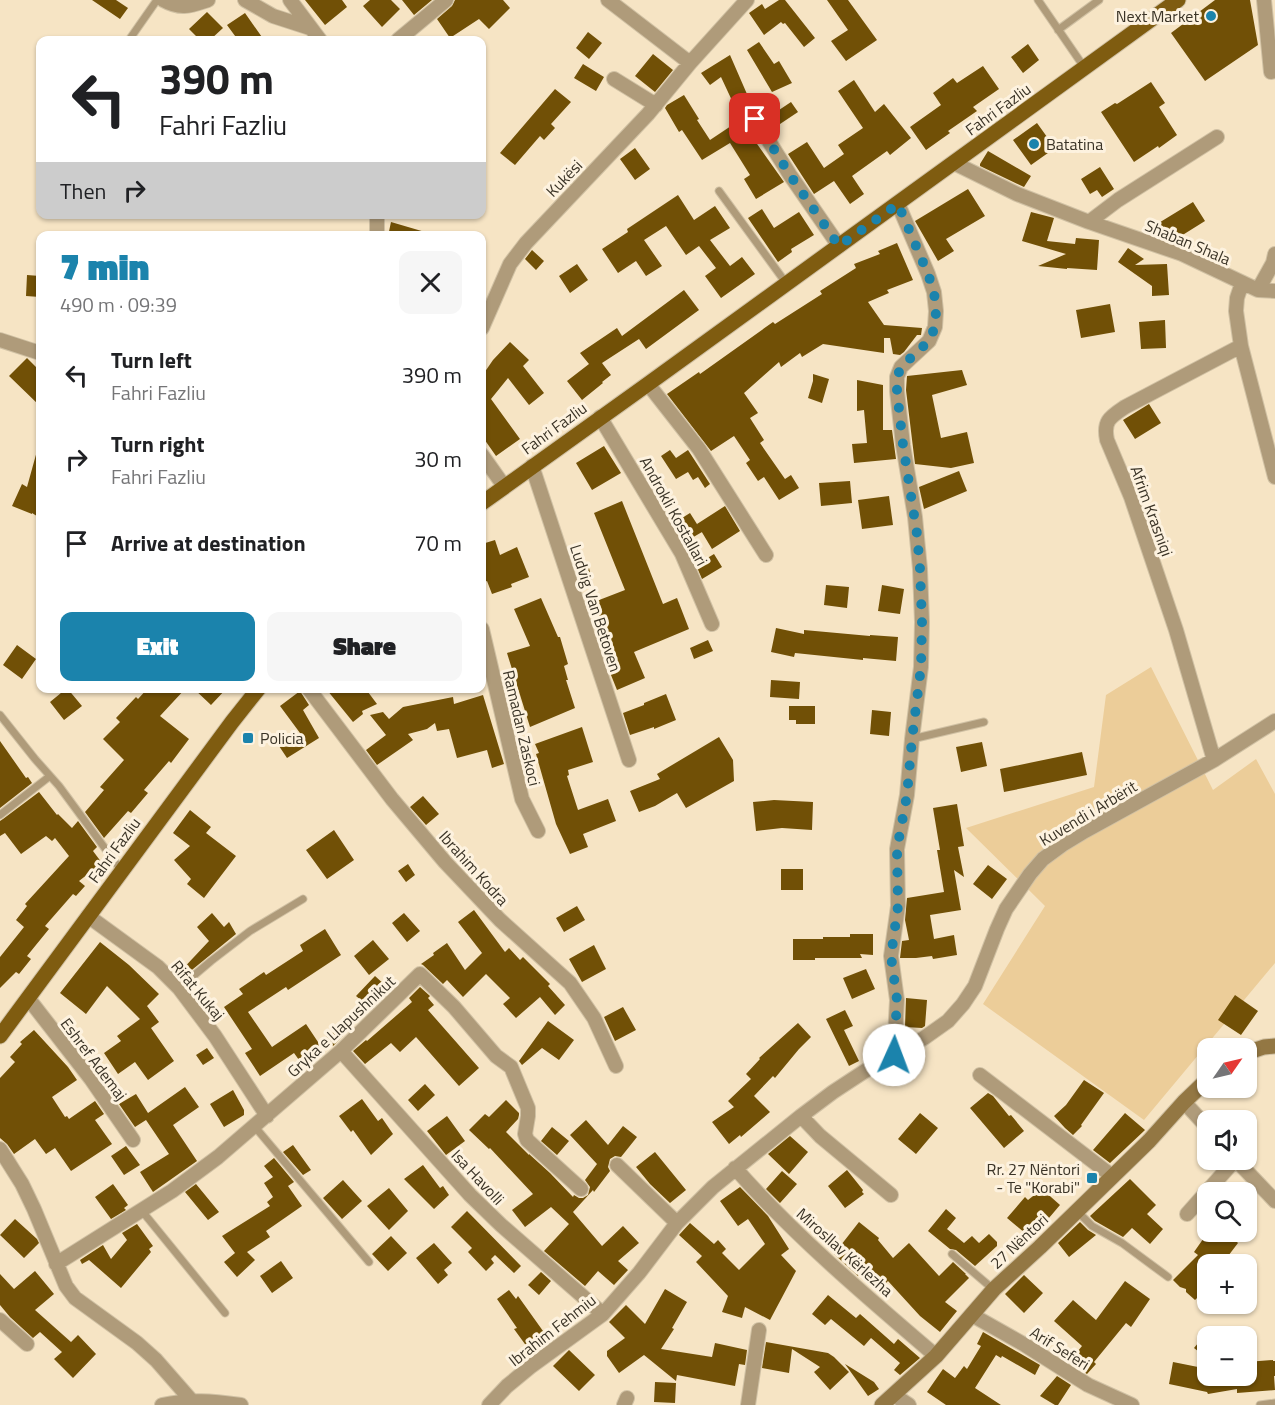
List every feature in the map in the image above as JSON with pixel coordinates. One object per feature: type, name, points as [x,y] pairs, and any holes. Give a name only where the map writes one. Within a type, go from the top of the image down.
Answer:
[{"type":"main road","name":"Fahri Fazliu","points":[[486,499],[1178,0]]},
{"type":"main road","name":"Fahri Fazliu","points":[[0,1036],[121,870],[256,693]]},
{"type":"street","points":[[163,0],[181,7],[208,0]]},
{"type":"street","points":[[245,0],[273,16],[310,28]]},
{"type":"street","points":[[291,0],[317,36]]},
{"type":"street","points":[[403,36],[446,0]]},
{"type":"street","points":[[608,0],[690,63]]},
{"type":"street","name":"Kukësi","points":[[486,319],[510,264],[520,250],[656,105],[690,63],[747,0]]},
{"type":"street","points":[[1264,0],[1271,72],[1275,71]]},
{"type":"street","points":[[614,79],[656,105]]},
{"type":"street","points":[[755,119],[839,246]]},
{"type":"street","points":[[1089,222],[1118,200],[1217,137]]},
{"type":"street","name":"Shaban Shala","points":[[954,163],[1017,194],[1182,254],[1258,290],[1275,291]]},
{"type":"street","points":[[894,1055],[897,1000],[891,956],[898,906],[897,849],[907,795],[921,667],[922,622],[915,517],[903,445],[897,377],[901,367],[929,341],[935,327],[936,311],[934,292],[928,274],[898,204]]},
{"type":"street","points":[[1258,290],[1273,263],[1275,254]]},
{"type":"street","points":[[1242,283],[1236,311],[1241,346],[1275,477]]},
{"type":"street","points":[[0,340],[36,352]]},
{"type":"street","name":"Afrim Krasniqi","points":[[1214,760],[1176,630],[1131,497],[1105,430],[1111,416],[1125,407],[1241,346]]},
{"type":"street","points":[[648,384],[699,449],[766,555]]},
{"type":"street","name":"Androkli Kostallari","points":[[600,417],[682,554],[712,624]]},
{"type":"street","points":[[486,461],[504,486]]},
{"type":"street","name":"Ludvig Van Betoven","points":[[532,466],[629,760]]},
{"type":"street","name":"Ramadan Zaskoci","points":[[486,646],[522,799],[538,831]]},
{"type":"street","name":"Ibrahim Kodra","points":[[312,693],[392,800],[445,862],[493,914],[570,983],[594,1018],[616,1066]]},
{"type":"street","name":"Kuvendi i Arbërit","points":[[894,1055],[948,1021],[963,1004],[975,986],[1006,909],[1043,859],[1085,831],[1214,760],[1275,721]]},
{"type":"street","name":"Rifat Kukaj","points":[[88,916],[158,967],[179,988],[215,1036],[267,1116]]},
{"type":"street","name":"Gryka e Llapushnikut","points":[[56,1264],[142,1211],[218,1157],[341,1051],[420,974],[454,1007],[496,1056],[511,1067],[528,1108],[525,1134],[527,1140],[581,1190]]},
{"type":"street","name":"Eshref Ademaj","points":[[28,998],[91,1079],[133,1140]]},
{"type":"street","points":[[1257,1049],[1275,1046]]},
{"type":"street","name":"Isa Havolli","points":[[341,1051],[470,1195],[603,1314]]},
{"type":"street","name":"Ibrahim Fehmiu","points":[[489,1405],[530,1367],[603,1314],[639,1273],[677,1223],[713,1187],[801,1116],[865,1071],[894,1055]]},
{"type":"street","points":[[980,1075],[1112,1176]]},
{"type":"street","name":"27 Nëntori","points":[[882,1405],[936,1356],[994,1289],[1149,1141],[1197,1090]]},
{"type":"street","points":[[1184,1102],[1197,1116]]},
{"type":"street","points":[[801,1116],[820,1136],[891,1195]]},
{"type":"street","points":[[0,1149],[22,1184],[66,1286],[75,1298],[137,1342],[191,1400]]},
{"type":"street","points":[[617,1165],[677,1223]]},
{"type":"street","name":"Mirosllav Kërlezha","points":[[735,1168],[762,1198],[850,1281],[936,1356]]},
{"type":"street","points":[[1187,1214],[1226,1170]]},
{"type":"street","points":[[1245,1170],[1275,1201]]},
{"type":"street","name":"Arif Seferi","points":[[972,1315],[1088,1385],[1132,1405]]},
{"type":"street","points":[[0,1320],[27,1344]]},
{"type":"street","points":[[748,1405],[759,1330]]},
{"type":"street","points":[[894,1395],[909,1405]]},
{"type":"street","points":[[162,1405],[191,1400],[241,1405]]},
{"type":"lane","points":[[132,36],[157,0]]},
{"type":"lane","points":[[1038,0],[1084,68]]},
{"type":"lane","points":[[1058,30],[1099,0]]},
{"type":"lane","points":[[719,191],[786,284]]},
{"type":"lane","points":[[0,715],[59,786],[121,870]]},
{"type":"lane","points":[[912,739],[984,722]]},
{"type":"lane","points":[[0,815],[50,776]]},
{"type":"lane","points":[[179,988],[250,932],[303,899]]},
{"type":"lane","points":[[255,1127],[369,1262]]},
{"type":"lane","points":[[142,1211],[225,1313]]},
{"type":"lane","points":[[1077,1211],[1092,1226],[1122,1243],[1168,1277]]},
{"type":"lane","points":[[952,1254],[994,1289]]},
{"type":"lane","points":[[1260,1405],[1275,1403]]},
{"type":"shaded area","points":[[1151,667],[1213,790],[1256,759],[1275,794],[1275,963],[1212,1038],[1197,1038],[1197,1056],[1144,1120],[983,1004],[1045,906],[966,828],[1094,787],[1106,695]]},
{"type":"building","points":[[92,0],[116,0],[128,8],[120,19]]},
{"type":"building","points":[[305,0],[342,0],[347,7],[325,25]]},
{"type":"building","points":[[370,0],[391,0],[400,9],[382,27],[363,6]]},
{"type":"building","points":[[402,0],[432,0],[414,15]]},
{"type":"building","points":[[455,0],[503,0],[510,8],[489,29],[479,19],[453,36],[449,36],[437,19],[452,6]]},
{"type":"building","points":[[779,0],[785,0],[815,38],[804,47],[785,23],[781,22],[764,35],[749,13],[762,4],[765,9]]},
{"type":"building","points":[[827,0],[848,0],[877,40],[846,61],[831,41],[848,30]]},
{"type":"building","points":[[1215,0],[1250,0],[1258,45],[1205,81],[1171,33]]},
{"type":"building","points":[[207,12],[223,28],[214,36],[196,36],[189,29]]},
{"type":"building","points":[[245,13],[261,36],[235,36],[227,25]]},
{"type":"building","points":[[588,32],[602,43],[589,59],[576,48]]},
{"type":"building","points":[[759,42],[774,64],[779,61],[792,83],[772,92],[747,50]]},
{"type":"building","points":[[1028,44],[1039,60],[1023,73],[1011,57]]},
{"type":"building","points":[[653,54],[673,70],[655,92],[635,76]]},
{"type":"building","points":[[730,55],[750,101],[735,107],[721,77],[710,85],[701,73]]},
{"type":"building","points":[[583,64],[604,77],[596,91],[574,78]]},
{"type":"building","points":[[983,66],[999,89],[973,107],[977,111],[926,150],[910,127],[941,105],[933,93],[953,78],[957,83]]},
{"type":"building","points":[[854,80],[875,112],[884,104],[911,138],[890,155],[887,151],[852,176],[864,194],[850,204],[834,181],[814,194],[788,154],[807,142],[824,168],[844,154],[838,145],[863,128],[838,91]]},
{"type":"building","points":[[1151,82],[1165,103],[1159,107],[1177,135],[1134,162],[1101,112]]},
{"type":"building","points":[[555,89],[571,102],[551,124],[555,128],[544,140],[540,136],[515,165],[500,153]]},
{"type":"building","points":[[684,95],[710,140],[740,120],[784,182],[756,199],[744,179],[750,175],[730,143],[702,160],[682,130],[679,132],[665,108]]},
{"type":"building","points":[[791,102],[798,112],[777,126],[770,116]]},
{"type":"building","name":"Batatina","points":[[1037,123],[1055,148],[1031,165],[1013,140]]},
{"type":"building","points":[[635,148],[650,169],[635,180],[620,159]]},
{"type":"building","points":[[988,151],[1031,176],[1024,187],[980,166]]},
{"type":"building","points":[[1100,167],[1114,189],[1102,197],[1097,190],[1090,194],[1081,179]]},
{"type":"building","points":[[968,189],[985,216],[946,239],[954,251],[938,261],[915,221]]},
{"type":"building","points":[[678,195],[694,220],[715,206],[730,228],[710,240],[730,266],[742,257],[755,274],[721,298],[705,276],[716,268],[699,246],[686,255],[666,226],[644,240],[662,266],[646,276],[636,261],[618,273],[602,249],[628,232],[627,229]]},
{"type":"building","points":[[1193,202],[1205,221],[1173,241],[1166,239],[1157,224]]},
{"type":"building","points":[[762,209],[774,228],[799,212],[814,235],[791,249],[792,252],[778,262],[748,218]]},
{"type":"building","points":[[1031,212],[1054,218],[1047,241],[1075,244],[1076,238],[1099,240],[1097,270],[1038,266],[1066,254],[1022,241]]},
{"type":"building","points":[[391,222],[422,231],[389,231]]},
{"type":"building","points":[[897,243],[913,280],[887,290],[889,293],[868,302],[884,325],[922,328],[921,335],[917,335],[904,352],[900,355],[893,354],[890,338],[884,338],[884,353],[823,344],[802,357],[800,353],[781,367],[779,362],[744,393],[758,413],[750,418],[764,440],[760,443],[785,479],[791,475],[799,488],[779,500],[764,477],[758,481],[746,463],[750,460],[734,436],[711,451],[667,394],[699,372],[700,374],[773,322],[775,324],[822,294],[820,291],[856,268],[854,264],[880,254],[878,251]]},
{"type":"building","points":[[1128,248],[1144,259],[1135,265],[1167,264],[1169,295],[1152,296],[1152,286],[1118,262]]},
{"type":"building","points":[[532,250],[544,261],[536,270],[525,259]]},
{"type":"building","points":[[577,264],[588,280],[570,293],[559,276]]},
{"type":"building","points":[[27,275],[36,276],[36,297],[26,296]]},
{"type":"building","points":[[684,290],[699,310],[646,349],[639,339],[602,363],[611,375],[582,400],[567,381],[589,364],[580,353],[617,328],[622,336]]},
{"type":"building","points":[[1110,304],[1115,332],[1081,338],[1076,310]]},
{"type":"building","points":[[1165,320],[1166,348],[1141,349],[1139,322]]},
{"type":"building","points":[[510,342],[529,360],[523,366],[544,393],[529,405],[508,378],[491,399],[520,439],[496,456],[486,442],[486,370]]},
{"type":"building","points":[[27,358],[36,367],[36,402],[9,376]]},
{"type":"building","points":[[962,370],[967,385],[932,395],[941,438],[967,432],[974,463],[951,468],[915,464],[906,390],[907,376]]},
{"type":"building","points":[[813,374],[829,379],[822,403],[808,398]]},
{"type":"building","points":[[857,380],[883,385],[883,430],[892,430],[896,459],[854,463],[852,444],[867,443],[864,410],[857,411]]},
{"type":"building","points":[[1149,404],[1161,423],[1135,439],[1123,420]]},
{"type":"building","points":[[604,446],[621,473],[592,490],[576,463]]},
{"type":"building","points":[[670,450],[676,458],[688,450],[710,484],[705,488],[698,477],[693,480],[688,472],[676,479],[661,456]]},
{"type":"building","points":[[36,455],[36,516],[12,506],[22,484],[27,487]]},
{"type":"building","points":[[959,471],[967,491],[924,509],[919,487]]},
{"type":"building","points":[[850,481],[852,503],[821,506],[819,483]]},
{"type":"building","points":[[889,496],[893,525],[862,529],[858,500]]},
{"type":"building","points":[[622,501],[663,604],[677,598],[689,629],[634,652],[645,678],[617,690],[607,665],[614,662],[597,622],[601,620],[594,602],[625,590],[594,513]]},
{"type":"building","points":[[725,506],[740,531],[712,549],[697,524]]},
{"type":"building","points":[[690,513],[702,532],[685,542],[674,523]]},
{"type":"building","points":[[495,540],[500,555],[517,547],[529,577],[511,584],[512,587],[492,594],[486,581],[486,543]]},
{"type":"building","points":[[714,554],[722,567],[702,579],[696,565]]},
{"type":"building","points":[[589,568],[592,580],[580,584],[576,572]]},
{"type":"building","points":[[826,585],[849,587],[847,608],[824,605]]},
{"type":"building","points":[[882,585],[904,589],[900,614],[878,611]]},
{"type":"building","points":[[541,598],[560,637],[568,664],[564,666],[568,680],[566,680],[575,708],[530,727],[507,653],[530,646],[514,609]]},
{"type":"building","points":[[776,628],[804,634],[804,630],[898,637],[896,661],[795,653],[794,657],[771,652]]},
{"type":"building","points":[[708,640],[713,651],[694,659],[690,648]]},
{"type":"building","points":[[17,645],[36,659],[22,679],[3,665]]},
{"type":"building","points":[[771,680],[800,682],[799,699],[770,697]]},
{"type":"building","points":[[61,693],[71,693],[82,706],[64,720],[50,702]]},
{"type":"building","points":[[143,693],[181,693],[160,716],[189,739],[171,763],[169,761],[144,790],[148,793],[131,813],[128,811],[104,838],[85,812],[104,790],[100,787],[124,760],[103,739],[120,722],[116,718],[136,697],[138,699]]},
{"type":"building","points":[[198,693],[222,693],[211,705]]},
{"type":"building","points":[[297,693],[301,693],[309,705],[303,710],[319,738],[287,758],[279,746],[300,733],[280,706]]},
{"type":"building","points":[[329,693],[369,693],[377,704],[362,711],[363,714],[353,722]]},
{"type":"building","points":[[666,694],[676,720],[630,735],[623,713]]},
{"type":"building","points":[[483,695],[504,764],[492,768],[487,750],[457,758],[449,729],[437,731],[435,723],[427,729],[408,734],[413,740],[377,765],[366,750],[386,735],[370,715],[383,712],[389,719],[403,707],[453,697],[454,704]]},
{"type":"building","points":[[789,706],[815,706],[815,724],[796,724],[796,720],[789,720]]},
{"type":"building","points":[[872,710],[891,712],[889,736],[870,734]]},
{"type":"building","points":[[582,727],[593,762],[568,770],[569,775],[567,776],[578,810],[608,799],[616,821],[583,834],[588,847],[570,854],[556,824],[535,744]]},
{"type":"building","points":[[719,737],[733,760],[734,781],[686,808],[677,793],[639,812],[630,791],[660,779],[657,774]]},
{"type":"building","points":[[0,741],[32,783],[0,808]]},
{"type":"building","points":[[982,742],[987,766],[961,772],[956,747]]},
{"type":"building","points":[[1082,752],[1087,775],[1004,792],[1000,769]]},
{"type":"building","points":[[39,792],[57,815],[72,828],[78,821],[97,847],[93,851],[102,863],[79,881],[85,886],[76,896],[73,894],[45,926],[49,929],[27,956],[31,959],[19,974],[16,972],[0,988],[0,957],[24,927],[16,920],[27,906],[25,904],[69,856],[55,838],[52,841],[46,836],[21,854],[5,833],[0,836],[0,821]]},
{"type":"building","points":[[423,796],[439,814],[426,825],[410,807]]},
{"type":"building","points":[[774,800],[813,802],[812,830],[782,828],[756,831],[753,802]]},
{"type":"building","points":[[957,804],[964,846],[958,847],[964,877],[954,870],[961,910],[930,915],[934,939],[954,935],[957,955],[933,959],[932,956],[900,958],[902,941],[909,940],[905,920],[907,898],[944,892],[933,808]]},
{"type":"building","points":[[190,810],[211,827],[206,833],[236,856],[204,898],[187,884],[191,879],[174,860],[190,846],[173,833]]},
{"type":"building","points":[[334,830],[354,860],[327,879],[306,850]]},
{"type":"building","points":[[408,864],[415,875],[406,882],[398,871]]},
{"type":"building","points":[[988,865],[1007,879],[992,899],[973,884]]},
{"type":"building","points":[[781,869],[803,869],[803,890],[781,890]]},
{"type":"building","points":[[577,906],[585,920],[564,932],[556,918]]},
{"type":"building","points":[[474,910],[505,952],[509,948],[520,960],[523,957],[550,984],[548,986],[565,1005],[555,1015],[540,997],[516,1018],[503,1004],[510,998],[486,974],[463,997],[447,980],[443,984],[421,964],[447,943],[465,970],[482,953],[458,922]]},
{"type":"building","points":[[212,913],[224,927],[229,922],[236,934],[182,978],[178,974],[209,941],[197,927]]},
{"type":"building","points":[[404,913],[420,931],[407,942],[392,923]]},
{"type":"building","points":[[325,929],[341,955],[288,990],[286,987],[248,1012],[272,1047],[306,1024],[320,1045],[299,1060],[294,1053],[260,1076],[245,1053],[252,1049],[224,1007],[243,994],[239,989],[264,972],[266,975],[303,951],[300,945]]},
{"type":"building","points":[[850,934],[873,934],[873,955],[860,954],[862,958],[793,960],[793,939],[850,937]]},
{"type":"building","points":[[373,940],[389,959],[369,975],[354,956]]},
{"type":"building","points":[[100,942],[129,965],[159,994],[147,1006],[159,1022],[151,1028],[174,1061],[148,1080],[135,1062],[118,1074],[104,1053],[121,1041],[117,1036],[140,1019],[107,986],[86,1014],[60,993]]},
{"type":"building","points":[[594,945],[606,969],[582,982],[569,959]]},
{"type":"building","points":[[866,969],[875,989],[852,999],[843,978]]},
{"type":"building","points":[[375,976],[386,986],[368,1006],[356,996]]},
{"type":"building","points":[[420,987],[430,996],[428,998],[434,1005],[428,1010],[479,1068],[459,1086],[416,1037],[400,1052],[391,1043],[365,1064],[353,1051],[412,1002],[409,998]]},
{"type":"building","points":[[1235,995],[1258,1011],[1241,1035],[1218,1020]]},
{"type":"building","points":[[906,998],[927,1000],[925,1026],[922,1028],[905,1027]]},
{"type":"building","points":[[623,1007],[636,1030],[615,1041],[604,1017]]},
{"type":"building","points":[[845,1010],[853,1026],[844,1030],[859,1061],[849,1066],[826,1019]]},
{"type":"building","points":[[548,1021],[574,1040],[559,1060],[542,1048],[522,1065],[519,1061]]},
{"type":"building","points":[[798,1023],[811,1037],[775,1078],[773,1076],[754,1096],[770,1112],[741,1137],[740,1135],[729,1144],[712,1122],[734,1107],[728,1101],[751,1079],[746,1074],[759,1058]]},
{"type":"building","points":[[338,1029],[343,1036],[333,1046],[326,1037]]},
{"type":"building","points":[[34,1030],[77,1080],[52,1097],[65,1117],[69,1119],[95,1101],[104,1114],[95,1120],[112,1144],[71,1171],[55,1148],[46,1154],[35,1139],[14,1154],[0,1138],[0,1078],[15,1062],[10,1057],[22,1044],[20,1042]]},
{"type":"building","points":[[207,1048],[214,1058],[203,1065],[196,1055]]},
{"type":"building","points":[[1084,1080],[1104,1093],[1082,1126],[1073,1135],[1054,1116],[1066,1105]]},
{"type":"building","points":[[425,1084],[435,1095],[418,1111],[408,1100]]},
{"type":"building","points":[[185,1087],[199,1107],[173,1125],[197,1161],[153,1192],[140,1172],[169,1154],[146,1120],[135,1127],[119,1104],[136,1094],[148,1113]]},
{"type":"building","points":[[233,1090],[244,1110],[244,1115],[224,1127],[210,1104]]},
{"type":"building","points":[[988,1093],[1024,1131],[1004,1148],[970,1108]]},
{"type":"building","points":[[362,1099],[378,1121],[382,1118],[393,1134],[371,1155],[353,1130],[351,1132],[339,1116]]},
{"type":"building","points":[[506,1100],[519,1115],[506,1132],[573,1197],[574,1195],[583,1198],[588,1195],[590,1187],[585,1180],[597,1164],[570,1135],[586,1120],[608,1145],[623,1126],[637,1137],[621,1157],[615,1156],[610,1159],[608,1167],[610,1171],[594,1192],[593,1190],[573,1212],[602,1246],[623,1226],[639,1243],[618,1261],[628,1270],[614,1285],[598,1271],[585,1286],[544,1251],[569,1224],[551,1207],[525,1227],[512,1210],[533,1194],[490,1148],[469,1130],[485,1114],[489,1117]]},
{"type":"building","points":[[920,1113],[938,1128],[916,1154],[898,1139]]},
{"type":"building","points":[[1125,1113],[1145,1130],[1110,1163],[1093,1150]]},
{"type":"building","points":[[447,1116],[465,1141],[446,1155],[427,1131]]},
{"type":"building","points":[[552,1127],[569,1141],[557,1155],[541,1141]]},
{"type":"building","points":[[790,1136],[808,1152],[789,1174],[768,1154]]},
{"type":"building","points":[[293,1145],[311,1170],[303,1175],[283,1152]]},
{"type":"building","points":[[126,1146],[140,1165],[124,1175],[111,1156]]},
{"type":"building","points":[[655,1152],[686,1190],[670,1203],[636,1167]]},
{"type":"building","points":[[274,1158],[294,1182],[288,1186],[302,1206],[266,1231],[270,1237],[247,1252],[255,1260],[237,1277],[224,1262],[235,1253],[222,1236],[270,1206],[267,1202],[273,1197],[264,1183],[273,1177],[264,1166]]},
{"type":"building","points":[[423,1165],[440,1188],[443,1186],[449,1195],[434,1209],[404,1179]]},
{"type":"building","points":[[847,1170],[864,1194],[845,1208],[828,1186]]},
{"type":"building","points":[[782,1171],[797,1184],[780,1203],[766,1189]]},
{"type":"building","points":[[1130,1179],[1156,1205],[1147,1214],[1163,1229],[1150,1244],[1132,1228],[1123,1237],[1090,1216]]},
{"type":"building","points":[[343,1180],[362,1201],[342,1219],[323,1198]]},
{"type":"building","points":[[113,1184],[128,1205],[124,1208],[126,1210],[111,1219],[95,1197]]},
{"type":"building","points":[[196,1184],[219,1212],[208,1220],[185,1192]]},
{"type":"building","points":[[740,1187],[768,1216],[789,1249],[781,1255],[796,1271],[770,1320],[745,1307],[742,1318],[722,1312],[728,1296],[696,1262],[702,1256],[679,1235],[690,1223],[714,1244],[718,1240],[726,1249],[722,1253],[739,1270],[765,1244],[748,1219],[738,1226],[720,1201]]},
{"type":"building","points":[[389,1188],[408,1211],[389,1230],[367,1206]]},
{"type":"building","points":[[1042,1189],[1060,1205],[1031,1238],[1007,1218],[1025,1197],[1028,1200]]},
{"type":"building","points":[[946,1209],[956,1218],[947,1229],[964,1243],[972,1236],[979,1243],[989,1234],[997,1242],[997,1246],[975,1266],[928,1231]]},
{"type":"building","points":[[467,1211],[521,1266],[514,1273],[495,1255],[491,1259],[494,1263],[486,1271],[468,1252],[472,1248],[451,1227]]},
{"type":"building","points":[[15,1219],[39,1243],[24,1258],[0,1235]]},
{"type":"building","points":[[859,1222],[879,1238],[878,1240],[893,1258],[909,1243],[939,1276],[953,1262],[969,1278],[945,1302],[957,1311],[940,1332],[920,1316],[888,1281],[880,1289],[864,1271],[858,1276],[834,1254]]},
{"type":"building","points":[[1080,1222],[1096,1235],[1069,1257],[1058,1243]]},
{"type":"building","points":[[137,1224],[153,1246],[149,1249],[151,1252],[121,1288],[89,1260],[82,1264],[80,1260],[103,1245],[111,1259],[127,1240],[122,1233]]},
{"type":"building","points":[[391,1236],[407,1253],[388,1271],[372,1254]]},
{"type":"building","points":[[1201,1242],[1238,1243],[1230,1254],[1197,1254],[1194,1252]]},
{"type":"building","points":[[434,1243],[452,1263],[444,1270],[448,1275],[438,1284],[416,1258]]},
{"type":"building","points":[[1197,1256],[1197,1298],[1195,1300],[1186,1292],[1186,1289],[1173,1280]]},
{"type":"building","points":[[281,1261],[293,1278],[272,1293],[260,1276]]},
{"type":"building","points":[[35,1271],[54,1294],[35,1310],[71,1342],[78,1335],[96,1354],[73,1378],[54,1359],[62,1352],[40,1332],[33,1338],[0,1305],[0,1274],[14,1289]]},
{"type":"building","points":[[541,1272],[551,1281],[539,1295],[528,1285]]},
{"type":"building","points":[[1024,1275],[1043,1293],[1024,1313],[1005,1294]]},
{"type":"building","points":[[1125,1281],[1150,1299],[1131,1327],[1126,1323],[1087,1374],[1069,1362],[1082,1346],[1054,1321],[1073,1300],[1096,1320]]},
{"type":"building","points":[[665,1289],[687,1302],[661,1349],[712,1357],[715,1343],[747,1350],[745,1365],[739,1364],[735,1386],[677,1375],[676,1381],[644,1355],[619,1373],[607,1356],[607,1351],[625,1338],[609,1322],[626,1305],[645,1324]]},
{"type":"building","points":[[509,1290],[516,1299],[518,1296],[548,1338],[530,1351],[497,1299]]},
{"type":"building","points":[[828,1295],[856,1318],[860,1314],[894,1344],[898,1339],[920,1358],[900,1375],[894,1370],[900,1363],[871,1338],[864,1346],[831,1319],[825,1325],[812,1314]]},
{"type":"building","points":[[983,1332],[1040,1365],[1035,1375],[1002,1356],[1001,1358],[996,1355],[975,1388],[1001,1405],[946,1405],[927,1392],[943,1369],[955,1378],[964,1366],[967,1369],[981,1346],[977,1344]]},
{"type":"building","points":[[766,1342],[828,1353],[849,1372],[830,1390],[814,1372],[820,1367],[792,1349],[789,1373],[762,1368]]},
{"type":"building","points":[[569,1350],[595,1375],[579,1391],[553,1366]]},
{"type":"building","points":[[1257,1361],[1275,1361],[1275,1390],[1237,1393],[1237,1389],[1208,1394],[1169,1384],[1173,1362],[1197,1367],[1197,1386],[1257,1386]]},
{"type":"building","points":[[845,1364],[874,1382],[879,1389],[868,1396]]},
{"type":"building","points":[[1057,1376],[1071,1385],[1058,1405],[1055,1405],[1040,1396]]},
{"type":"building","points":[[655,1382],[676,1383],[675,1403],[654,1402]]},
{"type":"place","name":"Next Market","points":[[1211,16]]},
{"type":"place","name":"Batatina","points":[[1034,144]]},
{"type":"place","name":"Policia","points":[[248,738]]},
{"type":"place","name":"Rr. 27 Nëntori - Te \"Korabi\"","points":[[1092,1178]]},
{"type":"route","points":[[755,119],[839,246],[898,204],[934,292],[935,327],[929,341],[901,367],[897,377],[903,445],[917,534],[922,622],[921,667],[907,795],[897,849],[898,906],[891,956],[897,1000],[894,1055]]}]
